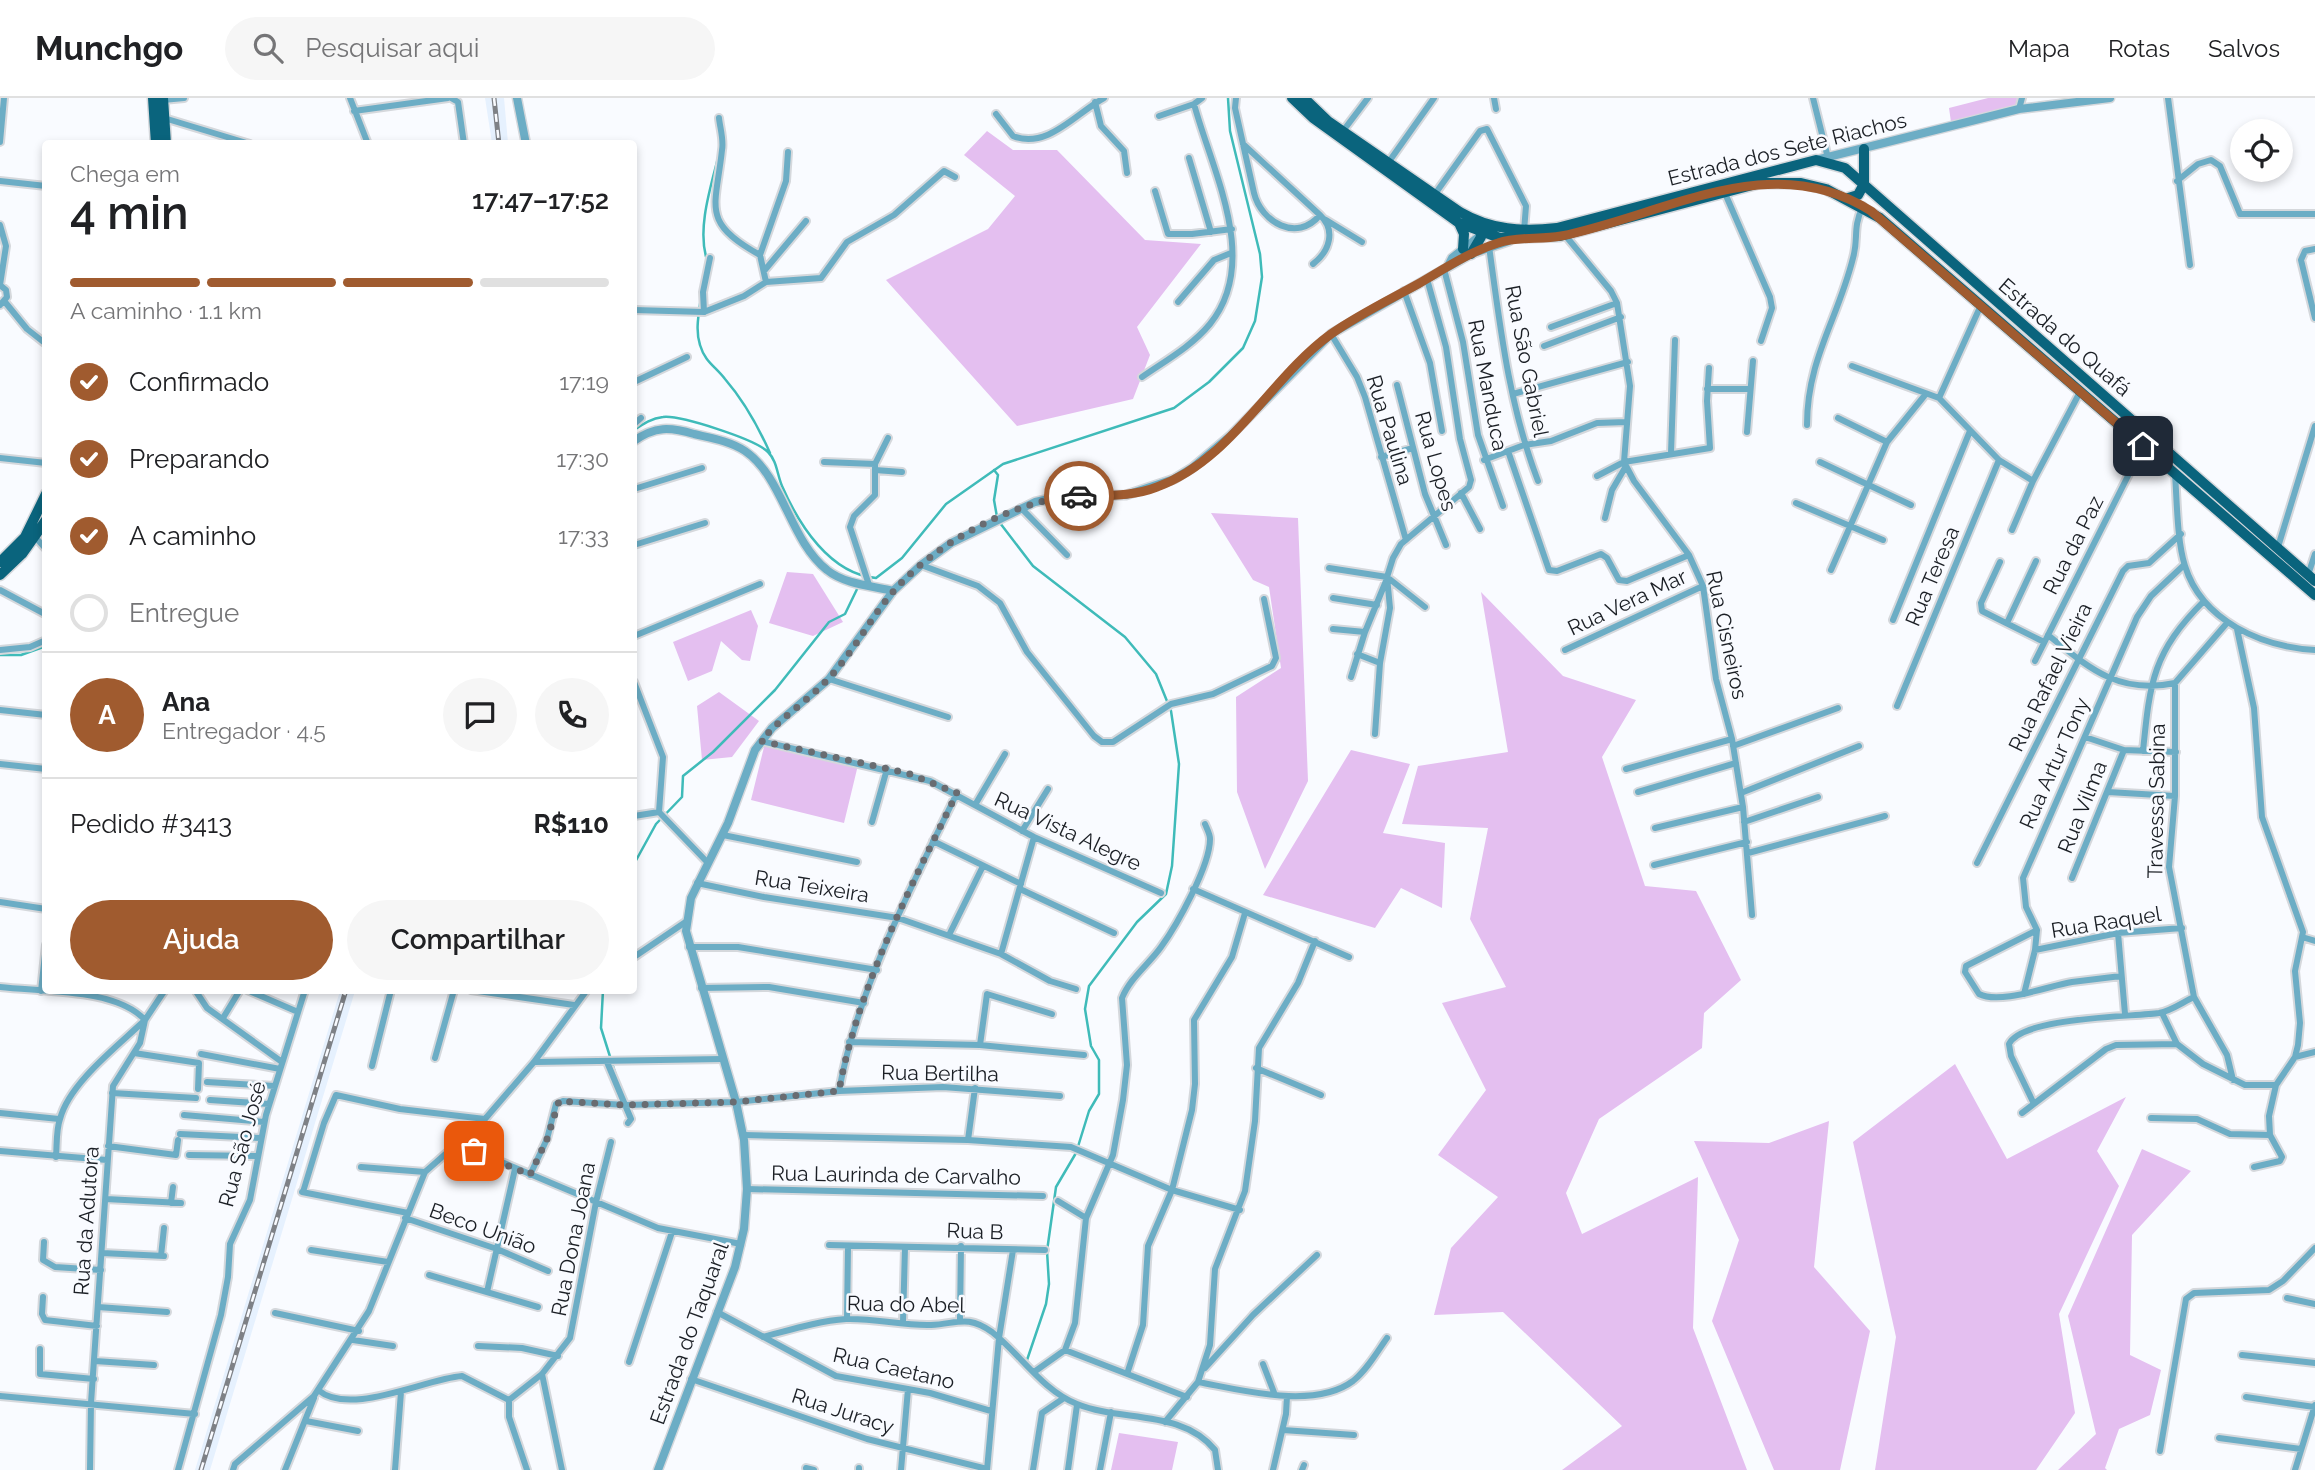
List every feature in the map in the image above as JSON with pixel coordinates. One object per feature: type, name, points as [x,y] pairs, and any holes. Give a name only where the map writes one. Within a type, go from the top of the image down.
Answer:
[{"type":"main road","points":[[1292,98],[1313,118],[1459,223],[1482,234],[1523,235]]},
{"type":"main road","points":[[1304,98],[1343,131],[1474,220],[1482,234]]},
{"type":"main road","points":[[160,99],[166,140]]},
{"type":"main road","points":[[156,140],[160,99]]},
{"type":"main road","points":[[1848,198],[1858,195],[1864,184],[1864,149]]},
{"type":"main road","name":"Estrada do Quafá","points":[[1816,160],[1845,168],[1864,184],[1953,266],[2312,578]]},
{"type":"main road","name":"Estrada dos Sete Riachos","points":[[1523,235],[1816,160]]},
{"type":"main road","points":[[1801,183],[1799,173],[1803,163]]},
{"type":"main road","name":"Estrada dos Sete Riachos","points":[[1474,220],[1523,235],[1564,235],[1760,183],[1801,183],[1848,198]]},
{"type":"main road","name":"Estrada do Quafá","points":[[1848,198],[1863,206],[1981,305],[2315,595]]},
{"type":"main road","points":[[1459,223],[1467,251]]},
{"type":"main road","points":[[1467,251],[1482,234]]},
{"type":"main road","points":[[0,562],[24,537],[42,502]]},
{"type":"main road","points":[[0,575],[36,538],[42,527]]},
{"type":"street","points":[[0,142],[4,98]]},
{"type":"street","points":[[160,99],[184,98]]},
{"type":"street","points":[[350,98],[366,140]]},
{"type":"street","points":[[354,111],[449,98],[458,102],[463,140]]},
{"type":"street","points":[[517,98],[525,140]]},
{"type":"street","points":[[996,114],[1007,132],[1028,140],[1049,135],[1104,98]]},
{"type":"street","points":[[1159,116],[1194,104],[1202,98]]},
{"type":"street","points":[[1236,98],[1235,108],[1258,205],[1282,226],[1295,230],[1322,217]]},
{"type":"street","points":[[1343,131],[1368,98]]},
{"type":"street","points":[[1388,163],[1434,98]]},
{"type":"street","points":[[1494,98],[1496,109]]},
{"type":"street","points":[[1813,98],[1828,158]]},
{"type":"street","points":[[2019,109],[2022,98]]},
{"type":"street","name":"Estrada dos Sete Riachos","points":[[1816,160],[2019,109],[2110,98]]},
{"type":"street","points":[[2168,98],[2190,265]]},
{"type":"street","points":[[1096,103],[1101,126],[1124,151],[1127,173]]},
{"type":"street","points":[[1142,377],[1196,338],[1217,313],[1227,288],[1232,229],[1194,104]]},
{"type":"street","points":[[164,118],[237,140]]},
{"type":"street","points":[[719,118],[722,151],[714,206],[726,232],[760,256]]},
{"type":"street","points":[[1435,194],[1480,131],[1487,129],[1525,206],[1523,235]]},
{"type":"street","points":[[1243,144],[1322,217],[1362,242]]},
{"type":"street","points":[[766,282],[760,256],[786,181],[788,152]]},
{"type":"street","points":[[1189,158],[1211,232]]},
{"type":"street","points":[[2177,181],[2198,164],[2214,160],[2220,166],[2240,214],[2315,214]]},
{"type":"street","points":[[637,310],[693,314],[744,296],[766,282],[821,278],[847,242],[894,215],[944,170],[955,177]]},
{"type":"street","points":[[0,181],[42,186]]},
{"type":"street","points":[[1155,191],[1168,234],[1232,229]]},
{"type":"street","points":[[1724,191],[1770,297],[1772,308],[1761,341]]},
{"type":"street","points":[[1807,425],[1811,375],[1851,268],[1856,246],[1854,227],[1863,206]]},
{"type":"street","points":[[1313,264],[1323,254],[1330,239],[1322,217]]},
{"type":"street","points":[[764,271],[806,222]]},
{"type":"street","points":[[0,225],[6,246],[0,285],[7,293],[2,303],[42,341]]},
{"type":"street","points":[[1482,234],[1496,227]]},
{"type":"street","name":"Estrada do Taquaral","points":[[658,1470],[741,1244],[747,1189],[744,1135],[689,947],[687,921],[697,883],[723,835],[750,759],[761,741],[780,720],[828,679],[893,592],[921,565],[951,543],[1021,508],[1063,496],[1126,495],[1174,479],[1192,468],[1230,436],[1331,334],[1427,279],[1467,251],[1489,247],[1523,235]]},
{"type":"street","points":[[1564,235],[1611,290],[1618,303],[1628,362],[1630,395],[1625,464],[1612,490],[1605,519]]},
{"type":"street","name":"Rua São Gabriel","points":[[1489,247],[1513,394],[1524,445],[1538,481]]},
{"type":"street","points":[[2315,249],[2305,251],[2301,260],[2315,318]]},
{"type":"street","points":[[1178,302],[1214,260],[1231,253]]},
{"type":"street","points":[[703,312],[703,292],[710,258]]},
{"type":"street","name":"Rua Manduca","points":[[1446,267],[1484,460],[1503,506]]},
{"type":"street","points":[[1351,677],[1393,558],[1406,540],[1469,486],[1471,480],[1460,439],[1446,347],[1427,279]]},
{"type":"street","points":[[1404,291],[1430,363],[1442,431]]},
{"type":"street","points":[[1551,327],[1618,303]]},
{"type":"street","points":[[1939,398],[1981,305]]},
{"type":"street","points":[[1544,346],[1621,317]]},
{"type":"street","name":"Rua Paulina","points":[[1331,334],[1357,377],[1406,540]]},
{"type":"street","points":[[1671,453],[1675,340]]},
{"type":"street","points":[[637,381],[687,357]]},
{"type":"street","points":[[1747,432],[1753,361]]},
{"type":"street","points":[[1513,394],[1628,362]]},
{"type":"street","points":[[1852,366],[1939,398],[1999,460],[2033,481]]},
{"type":"street","points":[[1598,477],[1625,464],[1671,453],[1708,449],[1712,444],[1707,388],[1709,368]]},
{"type":"street","name":"Rua Lopes","points":[[1396,384],[1433,517],[1446,545]]},
{"type":"street","points":[[1707,388],[1750,389]]},
{"type":"street","points":[[2012,530],[2033,481],[2080,392]]},
{"type":"street","points":[[1831,570],[1866,484],[1887,442],[1925,395]]},
{"type":"street","points":[[637,421],[641,418]]},
{"type":"street","points":[[1838,418],[1887,442]]},
{"type":"street","points":[[1484,460],[1524,445],[1551,442],[1597,423],[1626,422]]},
{"type":"street","points":[[2278,547],[2315,426]]},
{"type":"street","points":[[637,439],[652,429],[667,428],[726,442],[748,453],[761,467],[812,555],[834,575],[893,592]]},
{"type":"street","points":[[1893,620],[1970,431]]},
{"type":"street","points":[[866,583],[867,571],[850,527],[854,516],[875,495],[875,467],[888,438]]},
{"type":"street","name":"Rua da Paz","points":[[2035,662],[2143,446]]},
{"type":"street","points":[[1381,457],[1413,448]]},
{"type":"street","points":[[1508,451],[1549,570],[1558,571],[1601,554],[1607,558],[1619,580],[1627,581],[1689,555]]},
{"type":"street","points":[[0,458],[42,463]]},
{"type":"street","name":"Rua Teresa","points":[[1897,706],[1999,460]]},
{"type":"street","points":[[824,462],[902,472]]},
{"type":"street","points":[[1820,462],[1911,505]]},
{"type":"street","name":"Rua Cisneiros","points":[[1625,464],[1689,555],[1703,586],[1716,679],[1741,793],[1752,915]]},
{"type":"street","points":[[637,488],[702,468]]},
{"type":"street","points":[[2175,472],[2184,565],[2204,601],[2236,629],[2290,647],[2315,650]]},
{"type":"street","points":[[1461,492],[1480,529]]},
{"type":"street","points":[[1796,503],[1883,540]]},
{"type":"street","points":[[1021,508],[1067,555]]},
{"type":"street","points":[[637,544],[705,523]]},
{"type":"street","name":"Rua Rafael Vieira","points":[[1977,863],[2125,568],[2149,563],[2181,534]]},
{"type":"street","points":[[36,538],[42,545]]},
{"type":"street","points":[[2312,578],[2315,554]]},
{"type":"street","points":[[2007,623],[2036,561]]},
{"type":"street","points":[[2000,562],[1981,607],[1982,611],[2044,642]]},
{"type":"street","points":[[921,565],[978,586],[1000,603],[1027,652],[1098,741],[1113,742],[1171,704],[1213,694],[1275,662],[1264,598]]},
{"type":"street","name":"Rua Artur Tony","points":[[2024,994],[2035,950],[2036,930],[2026,906],[2023,878],[2144,605],[2184,565]]},
{"type":"street","points":[[1329,568],[1387,579],[1425,607]]},
{"type":"street","points":[[1374,734],[1380,663],[1390,608],[1387,579]]},
{"type":"street","points":[[637,635],[760,584]]},
{"type":"street","name":"Rua Vera Mar","points":[[1565,650],[1703,586]]},
{"type":"street","points":[[0,590],[42,612]]},
{"type":"street","points":[[1333,598],[1377,605]]},
{"type":"street","points":[[2143,751],[2149,687],[2174,634],[2204,601]]},
{"type":"street","points":[[2048,635],[2096,673],[2135,687],[2149,687],[2175,683],[2227,623]]},
{"type":"street","points":[[1333,629],[1365,632]]},
{"type":"street","points":[[2236,629],[2253,708],[2262,817],[2297,908],[2302,937],[2295,971],[2300,1023],[2295,1057],[2276,1085],[2269,1116],[2270,1135],[2283,1154],[2282,1159],[2254,1167]]},
{"type":"street","points":[[0,650],[30,647],[42,642]]},
{"type":"street","points":[[1357,654],[1380,663]]},
{"type":"street","points":[[828,679],[948,717]]},
{"type":"street","name":"Travessa Sabina","points":[[2175,683],[2175,796],[2169,867],[2194,998],[2227,1055],[2233,1080]]},
{"type":"street","points":[[637,699],[663,757],[659,813],[708,863]]},
{"type":"street","points":[[1626,769],[1732,743],[1839,708]]},
{"type":"street","points":[[637,712],[643,709]]},
{"type":"street","points":[[0,710],[42,715]]},
{"type":"street","name":"Rua Vilma","points":[[2085,737],[2124,750],[2176,752]]},
{"type":"street","name":"Rua Vista Alegre","points":[[761,741],[930,781],[957,793],[1034,837],[1160,893]]},
{"type":"street","points":[[1741,793],[1859,746]]},
{"type":"street","name":"Rua Vilma","points":[[2072,878],[2124,750]]},
{"type":"street","points":[[975,805],[1004,754]]},
{"type":"street","points":[[1638,792],[1736,763]]},
{"type":"street","points":[[0,764],[42,769]]},
{"type":"street","points":[[873,822],[887,769]]},
{"type":"street","points":[[1022,831],[1048,789]]},
{"type":"street","points":[[2108,792],[2175,796]]},
{"type":"street","points":[[839,1091],[849,1042],[877,970],[898,918],[957,793]]},
{"type":"street","points":[[1744,822],[1818,797]]},
{"type":"street","points":[[1655,828],[1743,807]]},
{"type":"street","points":[[637,816],[659,813]]},
{"type":"street","points":[[1748,853],[1885,816]]},
{"type":"street","points":[[1034,1372],[1065,1350],[1079,1303],[1086,1218],[1109,1163],[1126,1077],[1122,998],[1125,989],[1162,946],[1193,889],[1210,839],[1205,824]]},
{"type":"street","points":[[723,835],[857,862]]},
{"type":"street","points":[[1001,954],[1034,837]]},
{"type":"street","points":[[933,841],[1114,933]]},
{"type":"street","points":[[1654,865],[1747,842]]},
{"type":"street","points":[[950,933],[983,866]]},
{"type":"street","name":"Rua Teixeira","points":[[697,883],[764,897],[898,918],[950,933],[1001,954],[1050,981],[1076,989]]},
{"type":"street","points":[[1193,889],[1349,957]]},
{"type":"street","points":[[0,902],[42,908]]},
{"type":"street","points":[[1127,1374],[1143,1325],[1148,1246],[1172,1189],[1195,1084],[1194,1020],[1228,964],[1245,913]]},
{"type":"street","points":[[637,955],[687,921]]},
{"type":"street","name":"Rua Raquel","points":[[2035,950],[2118,933],[2182,928]]},
{"type":"street","points":[[2036,930],[1966,966],[1965,972],[1984,997],[2024,994],[2074,982],[2121,976]]},
{"type":"street","points":[[2118,933],[2125,1014]]},
{"type":"street","points":[[2302,937],[2315,941]]},
{"type":"street","points":[[1165,1422],[1198,1382],[1203,1369],[1212,1328],[1215,1269],[1240,1210],[1255,1121],[1256,1068],[1263,1038],[1298,983],[1315,941]]},
{"type":"street","points":[[689,947],[738,947],[877,970]]},
{"type":"street","points":[[0,987],[41,991],[42,982]]},
{"type":"street","points":[[701,988],[769,987],[864,1003]]},
{"type":"street","points":[[55,1157],[60,1119],[74,1092],[145,1020],[131,1009],[104,999],[65,994]]},
{"type":"street","name":"Rua da Adutora","points":[[90,1470],[91,1403],[113,1093],[117,1075],[134,1053],[144,1034],[145,1020],[162,994]]},
{"type":"street","points":[[198,994],[208,1008],[281,1065]]},
{"type":"street","points":[[223,1018],[238,994]]},
{"type":"street","points":[[256,994],[298,1012]]},
{"type":"street","name":"Rua São José","points":[[178,1470],[222,1308],[228,1277],[228,1253],[250,1200],[264,1122],[304,994]]},
{"type":"street","points":[[372,1066],[390,994]]},
{"type":"street","points":[[435,1058],[453,994]]},
{"type":"street","points":[[499,994],[575,1005]]},
{"type":"street","points":[[285,1470],[316,1393],[359,1331],[425,1172],[485,1119],[534,1062],[584,994]]},
{"type":"street","points":[[980,1045],[987,994],[1052,1014]]},
{"type":"street","points":[[2035,1104],[2011,1056],[2009,1044],[2015,1036],[2031,1029],[2125,1014],[2162,1013],[2194,998]]},
{"type":"street","points":[[2162,1013],[2177,1045]]},
{"type":"street","points":[[849,1042],[980,1045],[1084,1055]]},
{"type":"street","points":[[2022,1113],[2106,1049],[2116,1045],[2177,1045],[2233,1080],[2251,1086],[2276,1085]]},
{"type":"street","points":[[2295,1057],[2315,1052]]},
{"type":"street","points":[[134,1053],[199,1063],[198,1090]]},
{"type":"street","points":[[201,1054],[281,1065]]},
{"type":"street","points":[[534,1062],[722,1059]]},
{"type":"street","points":[[610,1062],[631,1119],[628,1124]]},
{"type":"street","points":[[1256,1068],[1321,1095]]},
{"type":"street","points":[[207,1082],[275,1086]]},
{"type":"street","points":[[968,1140],[975,1088]]},
{"type":"street","name":"Rua Bertilha","points":[[530,1175],[547,1139],[555,1106],[562,1101],[625,1105],[736,1102],[839,1091],[975,1088],[1060,1096]]},
{"type":"street","points":[[113,1093],[196,1098]]},
{"type":"street","name":"Beco União","points":[[485,1119],[400,1109],[338,1094],[333,1100],[302,1192],[407,1216],[548,1271]]},
{"type":"street","points":[[210,1100],[269,1104]]},
{"type":"street","points":[[0,1113],[60,1119]]},
{"type":"street","points":[[184,1115],[264,1122]]},
{"type":"street","points":[[2151,1118],[2197,1119],[2230,1135],[2270,1135]]},
{"type":"street","points":[[744,1135],[968,1140],[1071,1147],[1172,1189],[1240,1210]]},
{"type":"street","points":[[108,1146],[176,1155],[179,1137],[261,1138]]},
{"type":"street","name":"Rua Dona Joana","points":[[509,1400],[542,1374],[570,1338],[596,1202],[611,1142]]},
{"type":"street","points":[[459,1144],[672,1232],[741,1244]]},
{"type":"street","points":[[0,1151],[107,1160]]},
{"type":"street","points":[[188,1155],[258,1156]]},
{"type":"street","points":[[361,1167],[425,1172]]},
{"type":"street","points":[[487,1292],[515,1169]]},
{"type":"street","points":[[172,1203],[173,1187]]},
{"type":"street","name":"Rua Laurinda de Carvalho","points":[[747,1189],[1043,1196]]},
{"type":"street","points":[[106,1199],[181,1203]]},
{"type":"street","points":[[1058,1201],[1086,1218]]},
{"type":"street","points":[[102,1253],[162,1256],[164,1228]]},
{"type":"street","points":[[629,1362],[672,1232]]},
{"type":"street","points":[[44,1242],[43,1260],[50,1266],[101,1270]]},
{"type":"street","name":"Rua B","points":[[829,1245],[1045,1250]]},
{"type":"street","points":[[847,1319],[848,1245]]},
{"type":"street","points":[[960,1320],[961,1246]]},
{"type":"street","points":[[903,1322],[905,1247]]},
{"type":"street","points":[[2160,1451],[2186,1299],[2194,1293],[2269,1290],[2283,1281],[2315,1248]]},
{"type":"street","points":[[312,1250],[388,1262]]},
{"type":"street","points":[[987,1469],[999,1338],[1013,1250]]},
{"type":"street","points":[[1203,1369],[1253,1315],[1317,1255]]},
{"type":"street","points":[[429,1275],[538,1307]]},
{"type":"street","points":[[43,1297],[42,1314],[45,1320],[97,1326]]},
{"type":"street","points":[[2287,1298],[2315,1304]]},
{"type":"street","points":[[98,1307],[167,1312]]},
{"type":"street","name":"Rua Caetano","points":[[717,1312],[836,1376],[908,1389],[991,1411]]},
{"type":"street","points":[[275,1313],[359,1331]]},
{"type":"street","name":"Rua do Abel","points":[[763,1337],[847,1319],[934,1325],[960,1320],[983,1326],[1064,1398],[1077,1405],[1188,1429],[1209,1443],[1218,1458],[1217,1470]]},
{"type":"street","points":[[1198,1382],[1275,1395],[1315,1394],[1353,1381],[1387,1338]]},
{"type":"street","points":[[352,1340],[393,1346]]},
{"type":"street","points":[[478,1346],[522,1348],[558,1356]]},
{"type":"street","points":[[40,1349],[40,1374],[93,1378]]},
{"type":"street","points":[[1065,1350],[1186,1397]]},
{"type":"street","points":[[2242,1355],[2315,1363]]},
{"type":"street","points":[[95,1360],[154,1364]]},
{"type":"street","points":[[1264,1364],[1275,1395]]},
{"type":"street","points":[[542,1374],[562,1470]]},
{"type":"street","points":[[316,1393],[331,1398],[401,1392],[462,1376],[509,1400],[509,1417],[527,1470]]},
{"type":"street","name":"Rua Juracy","points":[[691,1379],[901,1448],[987,1469]]},
{"type":"street","points":[[901,1470],[908,1389]]},
{"type":"street","points":[[395,1470],[401,1392]]},
{"type":"street","points":[[233,1470],[235,1464],[316,1393]]},
{"type":"street","points":[[0,1396],[195,1414]]},
{"type":"street","points":[[1273,1470],[1283,1430],[1287,1396]]},
{"type":"street","points":[[1033,1470],[1042,1413],[1064,1398]]},
{"type":"street","points":[[2246,1398],[2315,1406],[2295,1470]]},
{"type":"street","points":[[1068,1470],[1077,1405]]},
{"type":"street","points":[[1100,1470],[1111,1412]]},
{"type":"street","points":[[306,1421],[358,1432]]},
{"type":"street","points":[[1283,1430],[1354,1435]]},
{"type":"street","points":[[2219,1438],[2301,1449]]},
{"type":"shaded area","points":[[485,98],[504,98],[508,140],[492,140]]},
{"type":"shaded area","points":[[1988,98],[2017,98],[2016,107],[1951,122],[1949,108]]},
{"type":"shaded area","points":[[987,131],[1013,150],[1057,150],[1145,240],[1201,244],[1137,327],[1150,355],[1133,399],[1017,426],[886,280],[988,229],[1015,196],[964,155]]},
{"type":"shaded area","points":[[1211,513],[1298,518],[1308,781],[1265,869],[1237,792],[1236,697],[1281,668],[1269,587],[1253,580]]},
{"type":"shaded area","points":[[787,572],[813,574],[843,622],[813,636],[769,623]]},
{"type":"shaded area","points":[[1481,592],[1563,676],[1636,700],[1602,757],[1645,886],[1696,891],[1741,980],[1704,1013],[1702,1048],[1599,1119],[1566,1193],[1582,1234],[1698,1177],[1693,1328],[1747,1470],[1562,1470],[1622,1426],[1503,1312],[1434,1315],[1451,1248],[1498,1197],[1438,1155],[1486,1090],[1442,1003],[1506,987],[1470,919],[1488,828],[1402,824],[1418,766],[1508,752]]},
{"type":"shaded area","points":[[751,610],[758,626],[750,661],[742,660],[721,641],[712,671],[688,681],[673,642]]},
{"type":"shaded area","points":[[719,692],[759,721],[732,757],[702,760],[697,706]]},
{"type":"shaded area","points":[[765,743],[858,765],[844,823],[751,800]]},
{"type":"shaded area","points":[[1351,750],[1410,764],[1383,833],[1445,843],[1442,908],[1401,888],[1375,928],[1263,895]]},
{"type":"shaded area","points":[[339,994],[354,994],[210,1470],[195,1470]]},
{"type":"shaded area","points":[[1955,1064],[2007,1159],[2126,1097],[2097,1151],[2119,1186],[2059,1314],[2075,1413],[2036,1470],[1875,1470],[1896,1337],[1853,1142]]},
{"type":"shaded area","points":[[1829,1121],[1814,1267],[1870,1331],[1840,1470],[1774,1470],[1712,1321],[1739,1240],[1694,1141],[1769,1143]]},
{"type":"shaded area","points":[[2142,1149],[2191,1171],[2132,1235],[2130,1355],[2161,1370],[2150,1415],[2119,1429],[2105,1468],[2107,1470],[2058,1470],[2096,1434],[2068,1316]]},
{"type":"shaded area","points":[[1119,1433],[1178,1442],[1172,1470],[1111,1470]]},
{"type":"waterway","points":[[637,428],[655,419],[672,417],[717,429],[768,452],[797,516],[818,545],[844,567],[876,578],[902,558],[946,504],[1003,464],[1174,408],[1209,382],[1243,348],[1255,321],[1262,277],[1260,254],[1230,131],[1228,98]]},
{"type":"waterway","points":[[707,260],[704,223],[718,158]]},
{"type":"waterway","points":[[701,297],[698,327],[702,351],[732,387],[770,453]]},
{"type":"waterway","points":[[994,470],[998,475],[994,500],[997,517]]},
{"type":"waterway","points":[[1000,523],[1033,566],[1125,637],[1156,674],[1171,711],[1179,764],[1172,866],[1166,894],[1137,922],[1089,986],[1085,1009],[1091,1046],[1099,1060],[1099,1094],[1089,1111],[1076,1153],[1056,1187],[1047,1251],[1049,1284],[1046,1304],[1026,1363]]},
{"type":"waterway","points":[[637,859],[656,824],[682,797],[683,776],[713,752],[775,690],[829,622],[845,614],[859,585]]},
{"type":"waterway","points":[[0,655],[21,655],[42,647]]},
{"type":"waterway","points":[[603,994],[601,1028],[618,1082]]},
{"type":"railway","points":[[494,98],[499,140]]},
{"type":"railway","points":[[201,1470],[345,994]]},
{"type":"way so far","points":[[474,1151],[530,1175],[547,1139],[554,1120],[555,1106],[559,1101],[625,1105],[736,1102],[839,1091],[854,1026],[898,918],[957,793],[907,773],[761,741],[780,720],[828,679],[893,592],[938,551],[1035,502],[1063,496],[1079,496]]},
{"type":"route","points":[[1079,496],[1140,492],[1158,487],[1192,468],[1230,436],[1303,358],[1331,334],[1471,254],[1500,242],[1560,236],[1714,193],[1760,183],[1812,185],[1838,193],[1871,211],[2143,446]]}]
